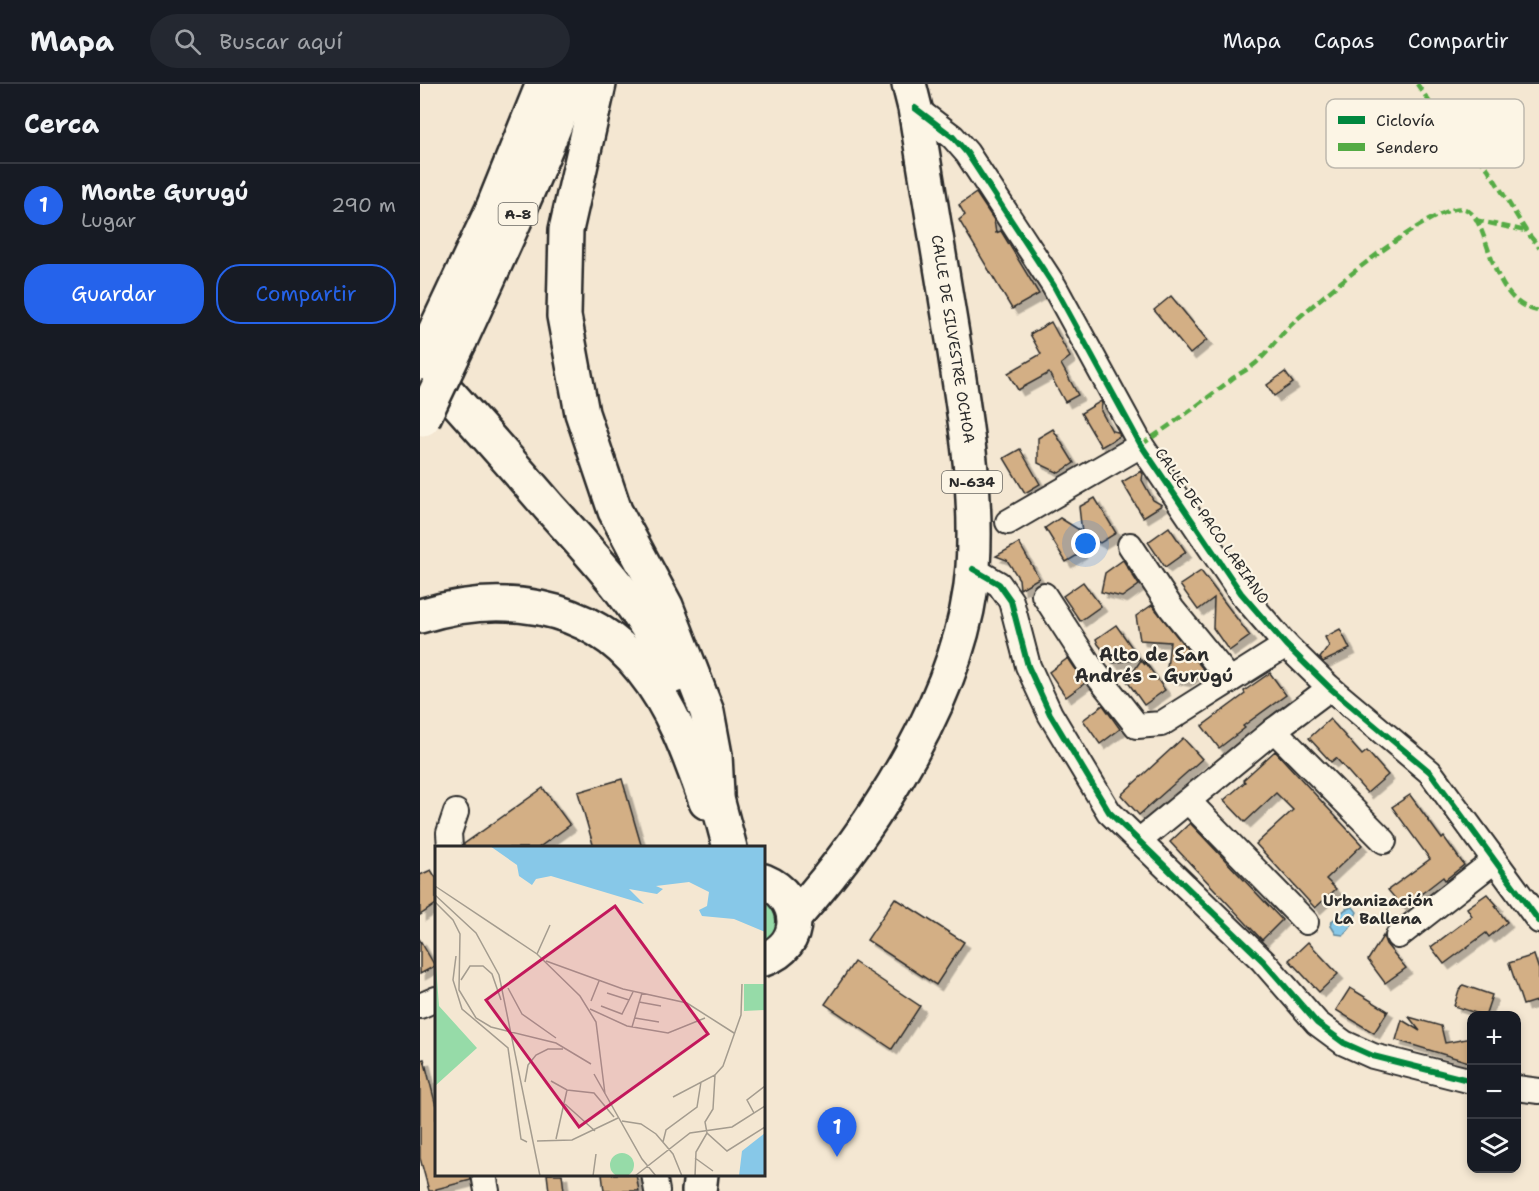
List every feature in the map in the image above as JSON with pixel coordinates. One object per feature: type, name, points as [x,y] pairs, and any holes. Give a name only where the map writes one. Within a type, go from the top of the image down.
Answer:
[{"type":"highway","points":[[492,210],[507,144],[527,84]]},
{"type":"highway","name":"A-8","points":[[421,422],[492,210],[543,84]]},
{"type":"highway","name":"A-8","points":[[420,362],[449,334],[523,203],[553,133],[570,84]]},
{"type":"highway","points":[[599,84],[566,230],[564,316],[582,413],[615,511],[666,606],[707,712],[715,755],[721,841]]},
{"type":"highway","name":"CALLE DE SILVESTRE OCHOA","points":[[846,854],[897,777],[938,696],[951,666],[962,629],[973,569],[970,450],[912,96]]},
{"type":"highway","points":[[420,362],[612,576],[667,659],[701,744],[717,794]]},
{"type":"highway","points":[[420,616],[478,603],[506,603],[531,606],[569,616],[598,631],[634,660],[658,692],[687,748],[721,841]]},
{"type":"highway","points":[[695,730],[721,841]]},
{"type":"highway","name":"N-634","points":[[770,884],[807,882],[846,854]]},
{"type":"highway","name":"N-634","points":[[794,918],[825,883],[846,854]]},
{"type":"highway","name":"N-634","points":[[766,963],[789,940],[794,918],[792,906],[786,895],[770,884]]},
{"type":"highway","points":[[699,1191],[701,1176]]},
{"type":"street","name":"CALLE DE PACO LABIANO","points":[[912,96],[967,153],[1054,286],[1141,445],[1241,594],[1286,645],[1330,688],[1430,772],[1539,921]]},
{"type":"street","name":"CALLE DE PACO LABIANO","points":[[1008,522],[1141,445]]},
{"type":"street","points":[[1130,545],[1172,609],[1230,680]]},
{"type":"street","points":[[973,569],[999,584],[1011,601],[1028,666],[1050,714],[1109,812],[1263,962],[1317,1023],[1344,1043],[1373,1056],[1467,1080]]},
{"type":"street","points":[[1044,595],[1090,666],[1137,726],[1161,724],[1286,645]]},
{"type":"street","points":[[1139,841],[1274,730],[1330,688]]},
{"type":"street","points":[[1274,730],[1384,841]]},
{"type":"street","points":[[1188,802],[1306,922]]},
{"type":"street","points":[[450,846],[449,833],[456,812]]},
{"type":"street","points":[[1398,936],[1494,861]]},
{"type":"street","points":[[420,1006],[435,999]]},
{"type":"street","points":[[1521,1088],[1539,1090]]},
{"type":"street","points":[[484,1176],[487,1191]]},
{"type":"street","points":[[654,1176],[657,1191]]},
{"type":"green space","points":[[765,894],[770,896],[782,924],[765,945]]},
{"type":"water","points":[[1353,907],[1357,912],[1350,928],[1343,935],[1336,934],[1331,926],[1332,921],[1346,909]]},
{"type":"building","points":[[976,193],[994,220],[996,233],[1001,231],[1039,294],[1012,309],[959,220],[965,215],[959,205]]},
{"type":"building","points":[[1171,296],[1207,340],[1190,354],[1154,310]]},
{"type":"building","points":[[1051,322],[1070,357],[1061,364],[1078,395],[1065,402],[1049,373],[1018,390],[1008,373],[1041,354],[1030,334]]},
{"type":"building","points":[[1285,372],[1293,383],[1274,396],[1267,385]]},
{"type":"building","points":[[1101,401],[1101,411],[1112,431],[1118,432],[1120,436],[1101,447],[1081,413]]},
{"type":"building","points":[[1053,429],[1074,463],[1059,473],[1038,463],[1038,438]]},
{"type":"building","points":[[1020,449],[1040,484],[1025,493],[1004,458]]},
{"type":"building","points":[[1141,471],[1142,480],[1153,500],[1162,505],[1143,517],[1122,482]]},
{"type":"building","points":[[1095,498],[1116,533],[1100,543],[1082,533],[1079,507]]},
{"type":"building","points":[[1060,518],[1081,531],[1081,553],[1066,562],[1045,528]]},
{"type":"building","points":[[1169,527],[1186,552],[1165,567],[1148,542]]},
{"type":"building","points":[[1019,543],[1039,578],[1020,589],[1019,579],[1007,560],[996,556]]},
{"type":"building","points":[[1123,560],[1139,585],[1122,597],[1101,592],[1105,573]]},
{"type":"building","points":[[1201,571],[1250,636],[1229,651],[1213,628],[1214,598],[1198,610],[1180,585]]},
{"type":"building","points":[[1083,582],[1101,606],[1080,621],[1063,596]]},
{"type":"building","points":[[1152,605],[1203,669],[1185,681],[1166,677],[1170,642],[1140,640],[1136,616]]},
{"type":"building","points":[[1116,625],[1140,659],[1113,663],[1098,644],[1096,639]]},
{"type":"building","points":[[1340,629],[1350,649],[1323,662],[1320,658],[1329,646],[1325,637]]},
{"type":"building","points":[[1068,658],[1085,683],[1066,697],[1049,672]]},
{"type":"building","points":[[1141,660],[1145,665],[1144,660],[1165,690],[1144,705],[1127,681]]},
{"type":"building","points":[[1270,673],[1286,695],[1243,726],[1245,728],[1219,748],[1202,726]]},
{"type":"building","points":[[1103,705],[1120,729],[1100,744],[1083,720]]},
{"type":"building","points":[[1330,719],[1362,755],[1367,751],[1388,775],[1367,793],[1336,758],[1331,762],[1309,738]]},
{"type":"building","points":[[1183,738],[1202,759],[1139,815],[1121,795]]},
{"type":"building","points":[[1275,751],[1362,845],[1326,879],[1336,889],[1315,908],[1256,844],[1293,810],[1276,793],[1245,822],[1224,800]]},
{"type":"building","points":[[622,779],[641,846],[593,846],[578,792]]},
{"type":"building","points":[[543,788],[570,825],[541,846],[464,846]]},
{"type":"building","points":[[1410,795],[1464,865],[1445,880],[1443,877],[1403,908],[1388,890],[1430,859],[1392,807]]},
{"type":"building","points":[[1190,823],[1282,920],[1262,940],[1170,842]]},
{"type":"building","points":[[431,870],[435,876],[435,905],[420,915],[420,875]]},
{"type":"building","points":[[1487,894],[1507,922],[1489,937],[1486,933],[1444,964],[1431,947],[1472,916],[1467,908]]},
{"type":"building","points":[[895,898],[964,942],[936,985],[867,940]]},
{"type":"building","points":[[1383,936],[1386,944],[1406,968],[1385,983],[1368,960]]},
{"type":"building","points":[[420,940],[435,966],[420,974]]},
{"type":"building","points":[[1308,942],[1338,974],[1319,992],[1289,960]]},
{"type":"building","points":[[1534,955],[1539,970],[1539,1000],[1523,1005],[1509,963]]},
{"type":"building","points":[[854,962],[920,1006],[892,1049],[825,1004]]},
{"type":"building","points":[[1463,985],[1492,995],[1487,1011],[1470,1011],[1454,1006]]},
{"type":"building","points":[[1350,988],[1388,1011],[1374,1033],[1336,1010]]},
{"type":"building","points":[[1409,1017],[1441,1026],[1445,1043],[1467,1039],[1467,1061],[1396,1040],[1402,1020],[1420,1031]]},
{"type":"building","points":[[424,1059],[435,1102],[435,1176],[470,1176],[471,1180],[436,1189],[436,1191],[429,1191],[420,1158],[420,1060]]},
{"type":"building","points":[[547,1176],[562,1176],[564,1191],[549,1191]]},
{"type":"building","points":[[602,1176],[636,1176],[639,1191],[604,1191]]},
{"type":"marked path","points":[[1417,84],[1428,99]]},
{"type":"marked path","points":[[1487,168],[1526,231],[1539,247]]},
{"type":"marked path","points":[[1141,445],[1256,363],[1306,311],[1350,275],[1405,235],[1451,210],[1465,209],[1474,216],[1499,278],[1509,293],[1522,305],[1539,311]]},
{"type":"marked path","points":[[1475,220],[1526,231]]},
{"type":"cycle path","points":[[915,108],[953,137],[967,153],[1054,286],[1141,445],[1241,593],[1286,645],[1330,688],[1430,772],[1539,921]]},
{"type":"cycle path","points":[[973,569],[999,584],[1011,601],[1028,666],[1050,714],[1109,812],[1263,961],[1317,1023],[1344,1043],[1373,1056],[1467,1080]]},
{"type":"place","name":"Monte Gurugú","points":[[837,1157]]},
{"type":"district","name":"Alto de San Andrés - Gurugú","points":[[1154,665]]},
{"type":"district","name":"Urbanización La Ballena","points":[[1378,909]]}]
